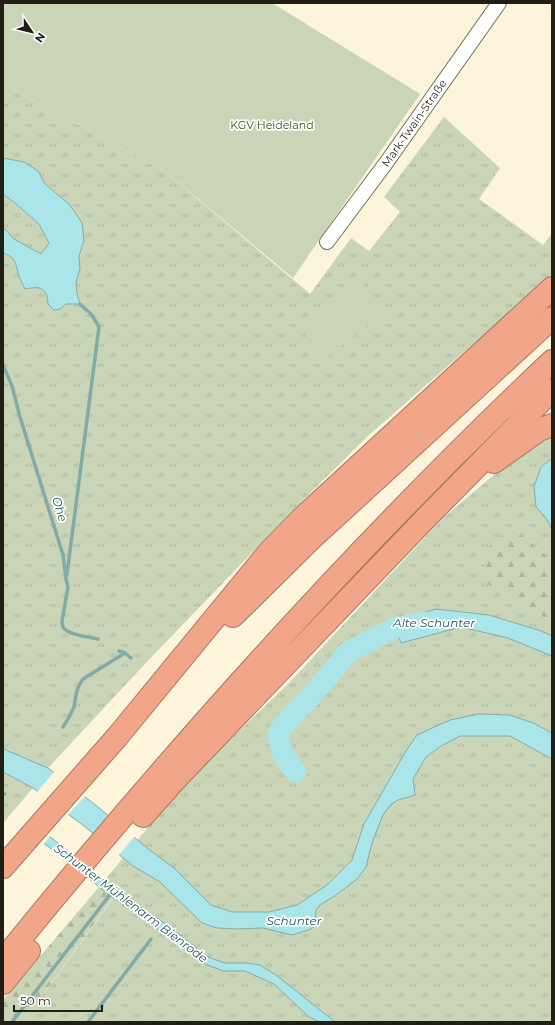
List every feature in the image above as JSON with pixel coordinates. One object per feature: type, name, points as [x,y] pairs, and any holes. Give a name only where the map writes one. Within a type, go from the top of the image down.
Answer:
[{"type":"highway","points":[[4,865],[117,737],[269,552],[302,518],[552,288]]},
{"type":"highway","points":[[117,737],[234,615],[311,539],[552,318]]},
{"type":"highway","points":[[3,960],[59,902],[169,775],[266,654],[374,538],[552,361]]},
{"type":"highway","points":[[169,775],[552,390]]},
{"type":"highway","points":[[424,520],[496,461],[539,430],[552,425]]},
{"type":"highway","points":[[3,983],[59,902]]},
{"type":"street","name":"Mark-Twain-Straße","points":[[327,242],[386,163],[499,3]]},
{"type":"green space","name":"KGV Heideland","points":[[3,3],[272,3],[420,94],[293,278],[166,172],[3,84]]},
{"type":"green space","points":[[3,84],[166,172],[310,294],[351,238],[369,251],[400,212],[384,197],[444,117],[500,168],[479,199],[543,245],[552,233],[552,275],[368,436],[291,512],[142,667],[48,768],[3,748],[3,253],[13,259],[18,268],[20,277],[44,291],[47,296],[48,304],[54,310],[60,309],[66,304],[80,304],[76,282],[80,269],[79,256],[84,240],[70,205],[45,184],[37,171],[24,162],[3,158]]},
{"type":"green space","points":[[3,194],[39,224],[49,243],[41,254],[14,239],[3,227]]},
{"type":"green space","points":[[360,280],[384,313],[322,360],[299,325]]},
{"type":"green space","points":[[552,436],[552,560],[512,527],[484,581],[552,622],[552,1022],[23,1022],[113,899],[99,887],[182,786],[289,683],[443,518],[502,468]]},
{"type":"green space","points":[[512,527],[552,560],[552,622],[484,582],[485,550]]},
{"type":"green space","points":[[3,772],[33,788],[3,823]]},
{"type":"green space","points":[[99,887],[113,898],[23,1022],[3,1022],[3,1000]]},
{"type":"water","points":[[3,158],[24,162],[38,171],[45,184],[70,205],[82,223],[84,240],[79,256],[80,269],[76,282],[80,304],[66,304],[60,309],[54,310],[48,304],[46,294],[42,289],[25,289],[15,262],[11,257],[3,253],[3,227],[14,239],[41,254],[49,243],[39,224],[3,194]]},
{"type":"water","points":[[552,458],[552,529],[546,518],[536,507],[534,487],[541,467]]},
{"type":"water","name":"Alte Schunter","points":[[436,609],[489,615],[541,631],[552,636],[552,656],[508,638],[461,627],[401,643],[393,621]]},
{"type":"water","name":"Schunter","points":[[479,714],[510,715],[533,723],[552,733],[552,759],[510,736],[460,736],[441,746],[426,757],[413,779],[415,795],[398,800],[390,805],[383,815],[372,843],[366,867],[357,879],[320,905],[316,910],[315,924],[311,929],[292,935],[263,928],[217,928],[202,923],[160,882],[133,866],[84,826],[33,788],[3,772],[3,748],[48,768],[174,868],[211,905],[232,912],[269,912],[297,905],[327,885],[352,860],[364,824],[406,751],[417,735],[450,720]]},
{"type":"water","name":"Schunter Mühlenarm Bienrode","points":[[23,815],[115,889],[167,925],[208,957],[225,963],[247,963],[260,965],[276,975],[335,1022],[320,1022],[309,1017],[274,984],[245,971],[223,971],[205,964],[107,893],[17,822]]},
{"type":"pier","points":[[55,771],[86,795],[67,816],[36,793]]},
{"type":"pier","points":[[24,813],[51,835],[43,845],[15,823],[21,814]]},
{"type":"pier","points":[[110,814],[136,835],[118,856],[92,835]]},
{"type":"waterway","points":[[67,574],[99,327],[92,315],[80,304]]},
{"type":"waterway","name":"Ohe","points":[[3,365],[12,386],[20,417],[63,555],[68,587],[62,621],[63,626],[65,630],[73,634],[98,639]]},
{"type":"waterway","name":"Alte Schunter","points":[[296,772],[283,755],[279,740],[279,732],[289,719],[307,701],[348,652],[395,628],[424,622]]},
{"type":"waterway","name":"Ohe","points":[[119,651],[125,653],[131,658]]},
{"type":"waterway","points":[[63,727],[74,707],[78,689],[83,679],[125,653]]},
{"type":"waterway","points":[[12,1022],[112,892]]},
{"type":"waterway","points":[[88,1022],[151,939]]}]
